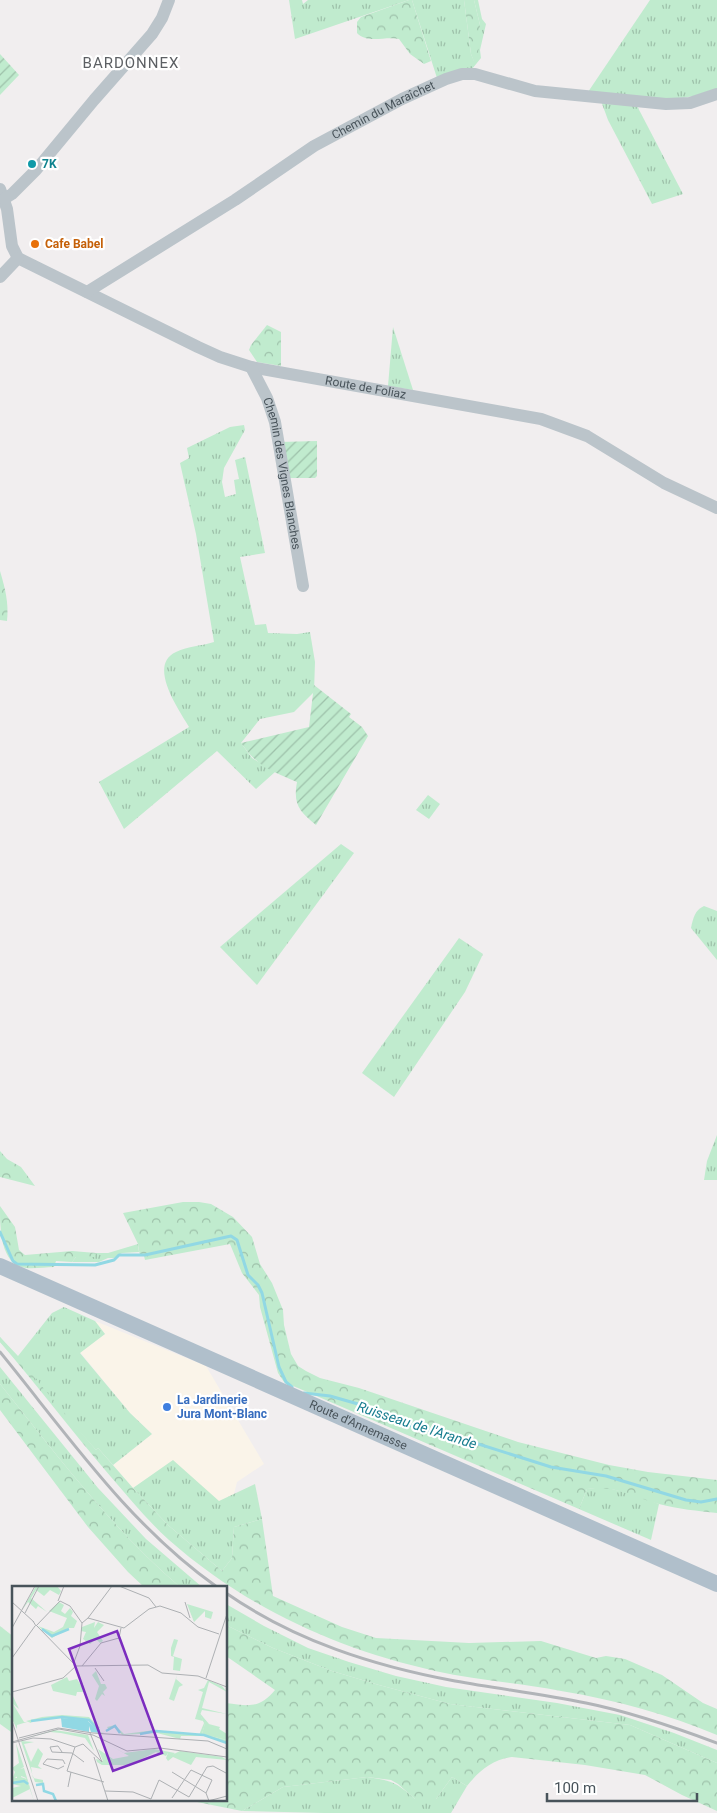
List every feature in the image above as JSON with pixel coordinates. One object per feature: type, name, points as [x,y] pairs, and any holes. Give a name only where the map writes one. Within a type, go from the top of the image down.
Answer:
[{"type":"main road","name":"Route d'Annemasse","points":[[0,1266],[717,1584]]},
{"type":"street","points":[[0,277],[18,258],[12,246],[9,217],[1,196],[12,194],[36,170],[109,82],[152,34],[162,18],[169,0]]},
{"type":"street","name":"Chemin du Maraîchet","points":[[87,292],[236,200],[314,146],[446,78],[462,74],[475,74],[535,90],[666,104],[690,103],[717,94]]},
{"type":"street","name":"Route de Foliaz","points":[[18,258],[220,357],[251,366],[541,419],[587,436],[664,483],[717,508]]},
{"type":"street","name":"Chemin des Vignes Blanches","points":[[251,366],[267,398],[274,422],[304,586]]},
{"type":"shaded area","points":[[95,1321],[206,1366],[264,1464],[237,1482],[234,1494],[219,1502],[173,1461],[133,1488],[113,1465],[152,1434],[130,1413],[80,1352],[105,1334]]},
{"type":"green space","points":[[289,0],[302,0],[303,4],[308,0],[409,0],[295,39]]},
{"type":"green space","points":[[412,0],[464,0],[471,54],[474,61],[480,25],[474,0],[478,0],[482,19],[486,24],[480,50],[481,58],[472,69],[437,78]]},
{"type":"green space","points":[[412,0],[431,61],[424,64],[410,54],[399,39],[371,39],[357,33],[357,22],[361,17]]},
{"type":"green space","points":[[464,0],[474,0],[480,25],[478,58],[474,62],[471,54]]},
{"type":"green space","points":[[650,0],[717,0],[717,91],[671,100],[588,92]]},
{"type":"green space","points":[[0,54],[19,75],[0,95]]},
{"type":"green space","points":[[601,101],[636,104],[683,194],[652,204],[608,120]]},
{"type":"green space","points":[[267,325],[281,332],[281,366],[257,362],[249,350]]},
{"type":"green space","points":[[393,327],[413,390],[388,386]]},
{"type":"green space","points":[[244,425],[245,430],[224,468],[222,482],[225,497],[236,494],[234,480],[239,479],[235,460],[245,457],[265,553],[240,557],[255,625],[266,624],[268,633],[297,634],[310,632],[315,662],[314,692],[294,712],[260,719],[241,743],[252,758],[275,772],[256,789],[217,751],[124,829],[99,782],[189,727],[168,688],[164,667],[168,658],[176,652],[185,648],[214,642],[196,534],[180,463],[189,458],[187,448],[230,427]]},
{"type":"green space","points":[[317,441],[317,476],[315,478],[286,478],[280,442]]},
{"type":"green space","points":[[0,571],[6,596],[7,621],[0,620]]},
{"type":"green space","points":[[314,685],[351,714],[349,717],[362,727],[368,736],[316,825],[301,811],[297,802],[297,782],[259,763],[241,743],[309,727]]},
{"type":"green space","points":[[428,795],[440,804],[429,819],[416,810]]},
{"type":"green space","points":[[341,844],[354,853],[257,985],[220,947]]},
{"type":"green space","points":[[704,906],[717,911],[717,960],[691,928],[695,915]]},
{"type":"green space","points":[[459,938],[483,954],[465,992],[394,1097],[362,1073]]},
{"type":"green space","points":[[717,1135],[717,1180],[704,1180],[707,1161]]},
{"type":"green space","points":[[0,1151],[7,1159],[21,1167],[35,1186],[0,1177]]},
{"type":"green space","points":[[183,1202],[211,1204],[233,1217],[252,1237],[260,1264],[272,1283],[283,1310],[284,1325],[291,1354],[298,1366],[306,1371],[320,1378],[359,1388],[518,1442],[609,1465],[648,1472],[717,1480],[717,1513],[666,1506],[624,1492],[598,1488],[587,1489],[579,1509],[284,1382],[278,1373],[260,1307],[259,1295],[242,1273],[230,1244],[145,1260],[144,1256],[140,1256],[138,1244],[123,1213]]},
{"type":"green space","points":[[0,1206],[15,1227],[19,1250],[25,1255],[72,1251],[96,1253],[94,1257],[76,1257],[72,1262],[56,1261],[54,1267],[26,1268],[17,1265],[6,1253],[3,1244]]},
{"type":"green space","points":[[138,1244],[139,1252],[122,1253],[114,1258],[108,1258],[99,1262],[72,1262],[76,1257],[93,1257],[96,1253],[108,1253]]},
{"type":"green space","points":[[64,1307],[95,1321],[105,1334],[80,1353],[130,1413],[152,1434],[113,1465],[98,1448],[96,1450],[0,1342],[0,1337],[18,1356],[52,1313]]},
{"type":"green space","points":[[0,1337],[96,1450],[98,1448],[168,1525],[222,1571],[232,1558],[234,1527],[262,1519],[273,1596],[342,1627],[376,1638],[469,1643],[541,1641],[596,1658],[606,1656],[625,1659],[662,1675],[703,1703],[717,1709],[717,1735],[660,1714],[601,1699],[545,1688],[450,1674],[398,1662],[327,1638],[260,1605],[198,1564],[154,1525],[132,1502],[0,1342]]},
{"type":"green space","points":[[0,1367],[98,1488],[146,1539],[201,1586],[179,1586],[131,1540],[64,1464],[0,1384]]},
{"type":"green space","points":[[0,1384],[108,1516],[179,1586],[143,1586],[128,1572],[88,1527],[0,1410]]},
{"type":"green space","points":[[173,1460],[219,1501],[255,1484],[262,1519],[234,1527],[232,1558],[222,1571],[168,1525],[133,1488]]},
{"type":"green space","points":[[603,1487],[629,1493],[659,1504],[651,1540],[579,1509],[587,1489]]},
{"type":"green space","points":[[228,1605],[308,1648],[349,1662],[396,1676],[446,1687],[557,1703],[620,1715],[717,1750],[717,1763],[630,1725],[450,1704],[332,1671],[273,1648],[228,1626]]},
{"type":"green space","points":[[0,1626],[12,1635],[12,1733],[0,1724]]},
{"type":"green space","points":[[228,1626],[273,1648],[332,1671],[450,1704],[630,1725],[717,1763],[717,1811],[645,1775],[585,1765],[512,1757],[492,1763],[467,1786],[452,1777],[436,1799],[428,1802],[415,1799],[391,1780],[367,1777],[283,1787],[242,1811],[187,1800],[228,1800],[228,1703],[253,1705],[264,1700],[275,1690],[228,1657]]},
{"type":"green space","points":[[367,1777],[394,1783],[415,1799],[436,1799],[452,1777],[467,1786],[451,1813],[242,1811],[283,1787]]},
{"type":"waterway","name":"Ruisseau de l'Arande","points":[[0,1232],[13,1261],[17,1264],[95,1265],[114,1260],[119,1255],[145,1255],[231,1236],[237,1240],[248,1275],[258,1285],[262,1293],[279,1367],[286,1382],[292,1387]]},
{"type":"waterway","name":"Ruisseau de l'Arande","points":[[304,1393],[330,1396],[386,1412],[411,1426],[469,1441],[551,1467],[606,1476],[686,1500],[701,1502],[717,1499]]},
{"type":"railway","points":[[0,1352],[75,1446],[127,1507],[155,1536],[216,1586]]},
{"type":"railway","points":[[228,1594],[252,1610],[307,1638],[365,1659],[425,1675],[603,1707],[652,1720],[717,1743]]},
{"type":"place","name":"7K","points":[[32,164]]},
{"type":"place","name":"Cafe Babel","points":[[35,244]]},
{"type":"place","name":"La Jardinerie Jura Mont-Blanc","points":[[167,1407]]},
{"type":"district","name":"BARDONNEX","points":[[131,63]]}]
